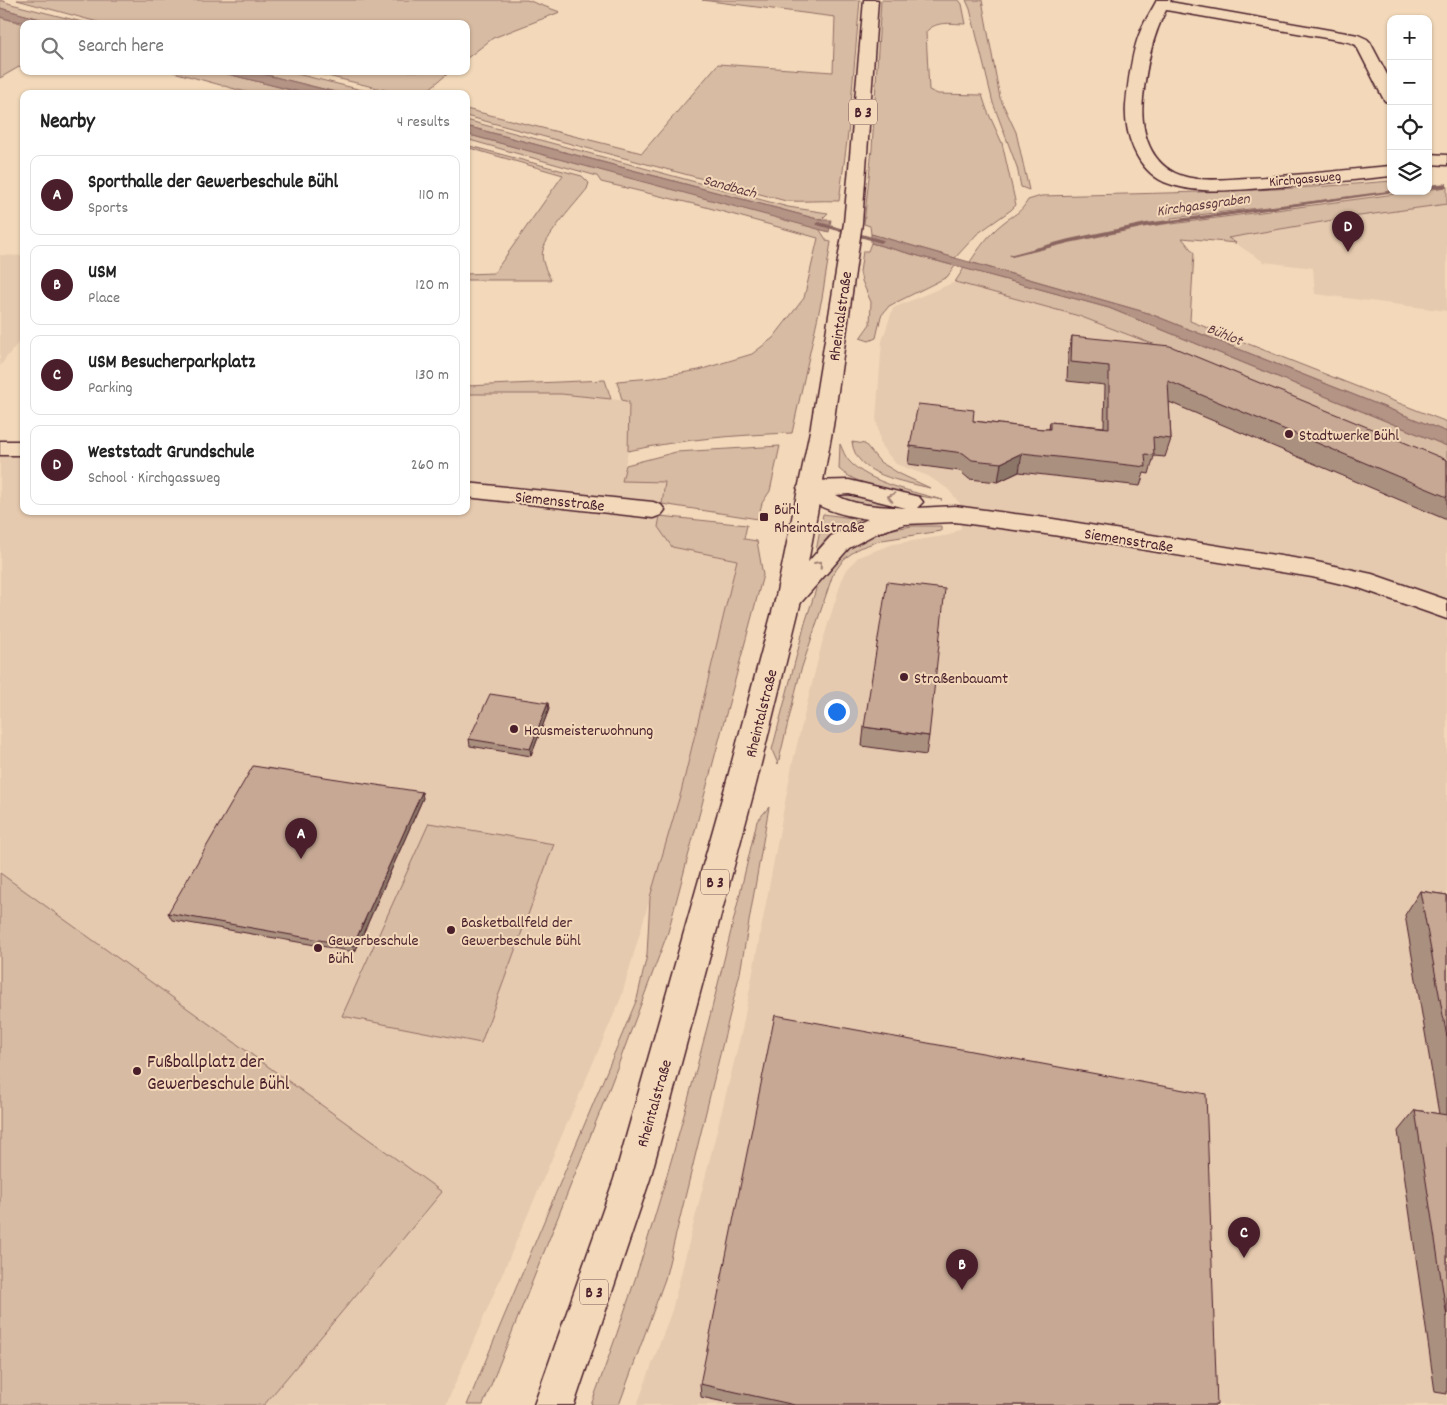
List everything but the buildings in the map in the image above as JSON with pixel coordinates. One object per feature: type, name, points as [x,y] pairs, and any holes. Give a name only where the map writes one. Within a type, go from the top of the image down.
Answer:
[{"type":"street","name":"Rheintalstraße","points":[[554,1405],[632,1179],[742,784],[788,601],[837,336],[853,223],[871,0]]},
{"type":"street","points":[[1163,2],[1353,38],[1362,42],[1366,47],[1387,90]]},
{"type":"street","name":"Kirchgassweg","points":[[1163,2],[1148,30],[1145,40],[1134,121],[1136,133],[1149,158],[1160,171],[1171,178],[1205,184],[1263,182],[1387,171]]},
{"type":"street","points":[[0,448],[20,448]]},
{"type":"street","points":[[809,488],[849,487],[955,514]]},
{"type":"street","name":"Siemensstraße","points":[[809,488],[836,504],[857,510],[906,516],[955,514],[1053,527],[1312,569],[1362,580],[1410,595],[1447,610]]},
{"type":"street","name":"Siemensstraße","points":[[470,490],[653,510]]},
{"type":"street","points":[[788,601],[840,542],[868,527],[906,516]]},
{"type":"shaded area","points":[[0,0],[74,20],[44,20],[0,8]]},
{"type":"shaded area","points":[[17,0],[527,0],[560,12],[493,38],[470,56],[470,20],[90,20]]},
{"type":"shaded area","points":[[702,0],[860,0],[849,126],[839,201],[786,201],[470,117],[470,110],[642,153],[718,64],[833,72],[835,17]]},
{"type":"shaded area","points":[[881,0],[959,0],[962,4],[966,24],[939,24],[926,32],[929,90],[938,94],[982,95],[1002,143],[1016,205],[977,234],[955,258],[871,234],[870,226],[864,224],[872,149]]},
{"type":"shaded area","points":[[966,0],[982,0],[1000,98],[1016,132],[1029,190],[1021,187],[1017,167],[993,103],[970,9]]},
{"type":"shaded area","points":[[0,8],[44,20],[20,20],[20,22],[0,17]]},
{"type":"shaded area","points":[[0,17],[20,23],[20,66],[0,78]]},
{"type":"shaded area","points":[[184,75],[232,75],[291,90],[239,90]]},
{"type":"shaded area","points":[[232,75],[267,75],[327,90],[291,90]]},
{"type":"shaded area","points":[[267,75],[301,75],[362,90],[327,90]]},
{"type":"shaded area","points":[[324,75],[446,75],[428,90],[385,90]]},
{"type":"shaded area","points":[[470,121],[788,207],[828,213],[821,220],[470,127]]},
{"type":"shaded area","points":[[470,127],[821,220],[831,220],[829,232],[470,135]]},
{"type":"shaded area","points":[[470,135],[818,227],[827,241],[831,242],[822,298],[792,433],[710,438],[628,451],[629,402],[622,400],[617,381],[652,378],[699,370],[752,354],[773,338],[804,298],[818,238],[702,206],[601,182],[597,176],[470,140]]},
{"type":"shaded area","points":[[470,146],[582,176],[589,183],[587,189],[556,227],[543,250],[544,266],[551,280],[470,280],[470,274],[494,273],[563,175],[470,148]]},
{"type":"shaded area","points":[[1387,181],[1387,192],[1171,218],[1172,224],[1388,195],[1432,195],[1432,189],[1447,187],[1447,204],[1345,218],[1228,238],[1236,243],[1182,238],[1194,253],[1190,321],[1447,422],[1447,432],[1148,313],[970,262],[998,227],[1019,211],[1028,200],[1041,196],[1260,190]]},
{"type":"shaded area","points":[[1447,204],[1447,311],[1315,294],[1313,268],[1264,262],[1227,238],[1345,218]]},
{"type":"shaded area","points":[[871,234],[1148,313],[1447,432],[1447,446],[1109,308],[871,243]]},
{"type":"shaded area","points":[[871,243],[955,266],[947,277],[889,306],[881,316],[876,338],[869,341],[860,338],[870,324],[871,302],[860,272],[863,251],[868,251]]},
{"type":"shaded area","points":[[0,255],[20,256],[20,340],[0,366]]},
{"type":"shaded area","points":[[964,268],[1109,308],[1447,446],[1447,467],[1158,346],[1079,316],[955,282]]},
{"type":"shaded area","points":[[955,282],[1079,316],[1158,346],[1447,467],[1447,1405],[637,1405],[672,1310],[742,1030],[792,765],[822,643],[844,573],[858,557],[893,544],[950,535],[961,528],[960,504],[948,489],[928,476],[896,464],[881,446],[876,418],[882,341],[893,308]]},
{"type":"shaded area","points":[[605,380],[611,399],[561,394],[470,394],[470,386]]},
{"type":"shaded area","name":"Gewerbeschule Bühl","points":[[470,393],[561,394],[629,401],[628,451],[622,481],[665,482],[658,527],[672,547],[737,560],[681,792],[621,998],[446,1405],[0,1405],[0,456],[20,456],[20,515],[470,515]]},
{"type":"shaded area","points":[[852,442],[865,444],[880,462],[930,488],[895,479],[871,470],[862,463],[855,453]]},
{"type":"shaded area","points":[[840,444],[849,461],[868,475],[893,486],[942,500],[887,490],[848,476],[839,469]]},
{"type":"shaded area","points":[[780,446],[770,491],[762,503],[758,519],[662,504],[665,482],[622,481],[626,465],[676,452]]},
{"type":"shaded area","points":[[845,494],[897,505],[896,508],[853,503],[836,496]]},
{"type":"shaded area","points":[[823,514],[860,519],[828,537],[816,551]]},
{"type":"shaded area","points":[[660,516],[747,525],[744,539],[757,541],[763,575],[668,932],[611,1084],[483,1405],[467,1405],[637,999],[647,955],[650,897],[681,792],[737,560],[672,547],[658,527]]},
{"type":"shaded area","points":[[912,526],[941,526],[941,531],[882,540],[859,548],[844,559],[833,574],[800,673],[778,764],[772,750],[805,623],[818,583],[833,557],[853,541],[881,531]]},
{"type":"shaded area","points":[[769,807],[740,973],[665,1279],[619,1405],[591,1405],[641,1261],[684,1116],[722,969],[757,821]]},
{"type":"shaded area","name":"Basketballfeld der Gewerbeschule Bühl","points":[[429,823],[554,844],[481,1043],[342,1016]]},
{"type":"shaded area","name":"Fußballplatz der Gewerbeschule Bühl","points":[[0,873],[442,1192],[264,1405],[0,1405]]},
{"type":"waterway","name":"Kirchgassgraben","points":[[1432,187],[1447,185]]},
{"type":"waterway","name":"Kirchgassgraben","points":[[1012,255],[1146,225],[1387,193]]},
{"type":"waterway","name":"Sandbach","points":[[819,224],[881,241]]},
{"type":"place","name":"Weststadt Grundschule","points":[[1348,252]]},
{"type":"place","name":"Stadtwerke Bühl","points":[[1289,434]]},
{"type":"place","name":"Bühl Rheintalstraße","points":[[764,517]]},
{"type":"place","name":"Straßenbauamt","points":[[904,677]]},
{"type":"place","name":"Hausmeisterwohnung","points":[[514,729]]},
{"type":"place","name":"Sporthalle der Gewerbeschule Bühl","points":[[301,859]]},
{"type":"place","name":"Basketballfeld der Gewerbeschule Bühl","points":[[451,930]]},
{"type":"place","name":"Gewerbeschule Bühl","points":[[318,948]]},
{"type":"place","name":"Fußballplatz der Gewerbeschule Bühl","points":[[137,1071]]},
{"type":"place","name":"USM Besucherparkplatz","points":[[1244,1258]]},
{"type":"place","name":"USM","points":[[962,1290]]},
{"type":"water label","name":"Bühlot","points":[[1225,334]]}]
